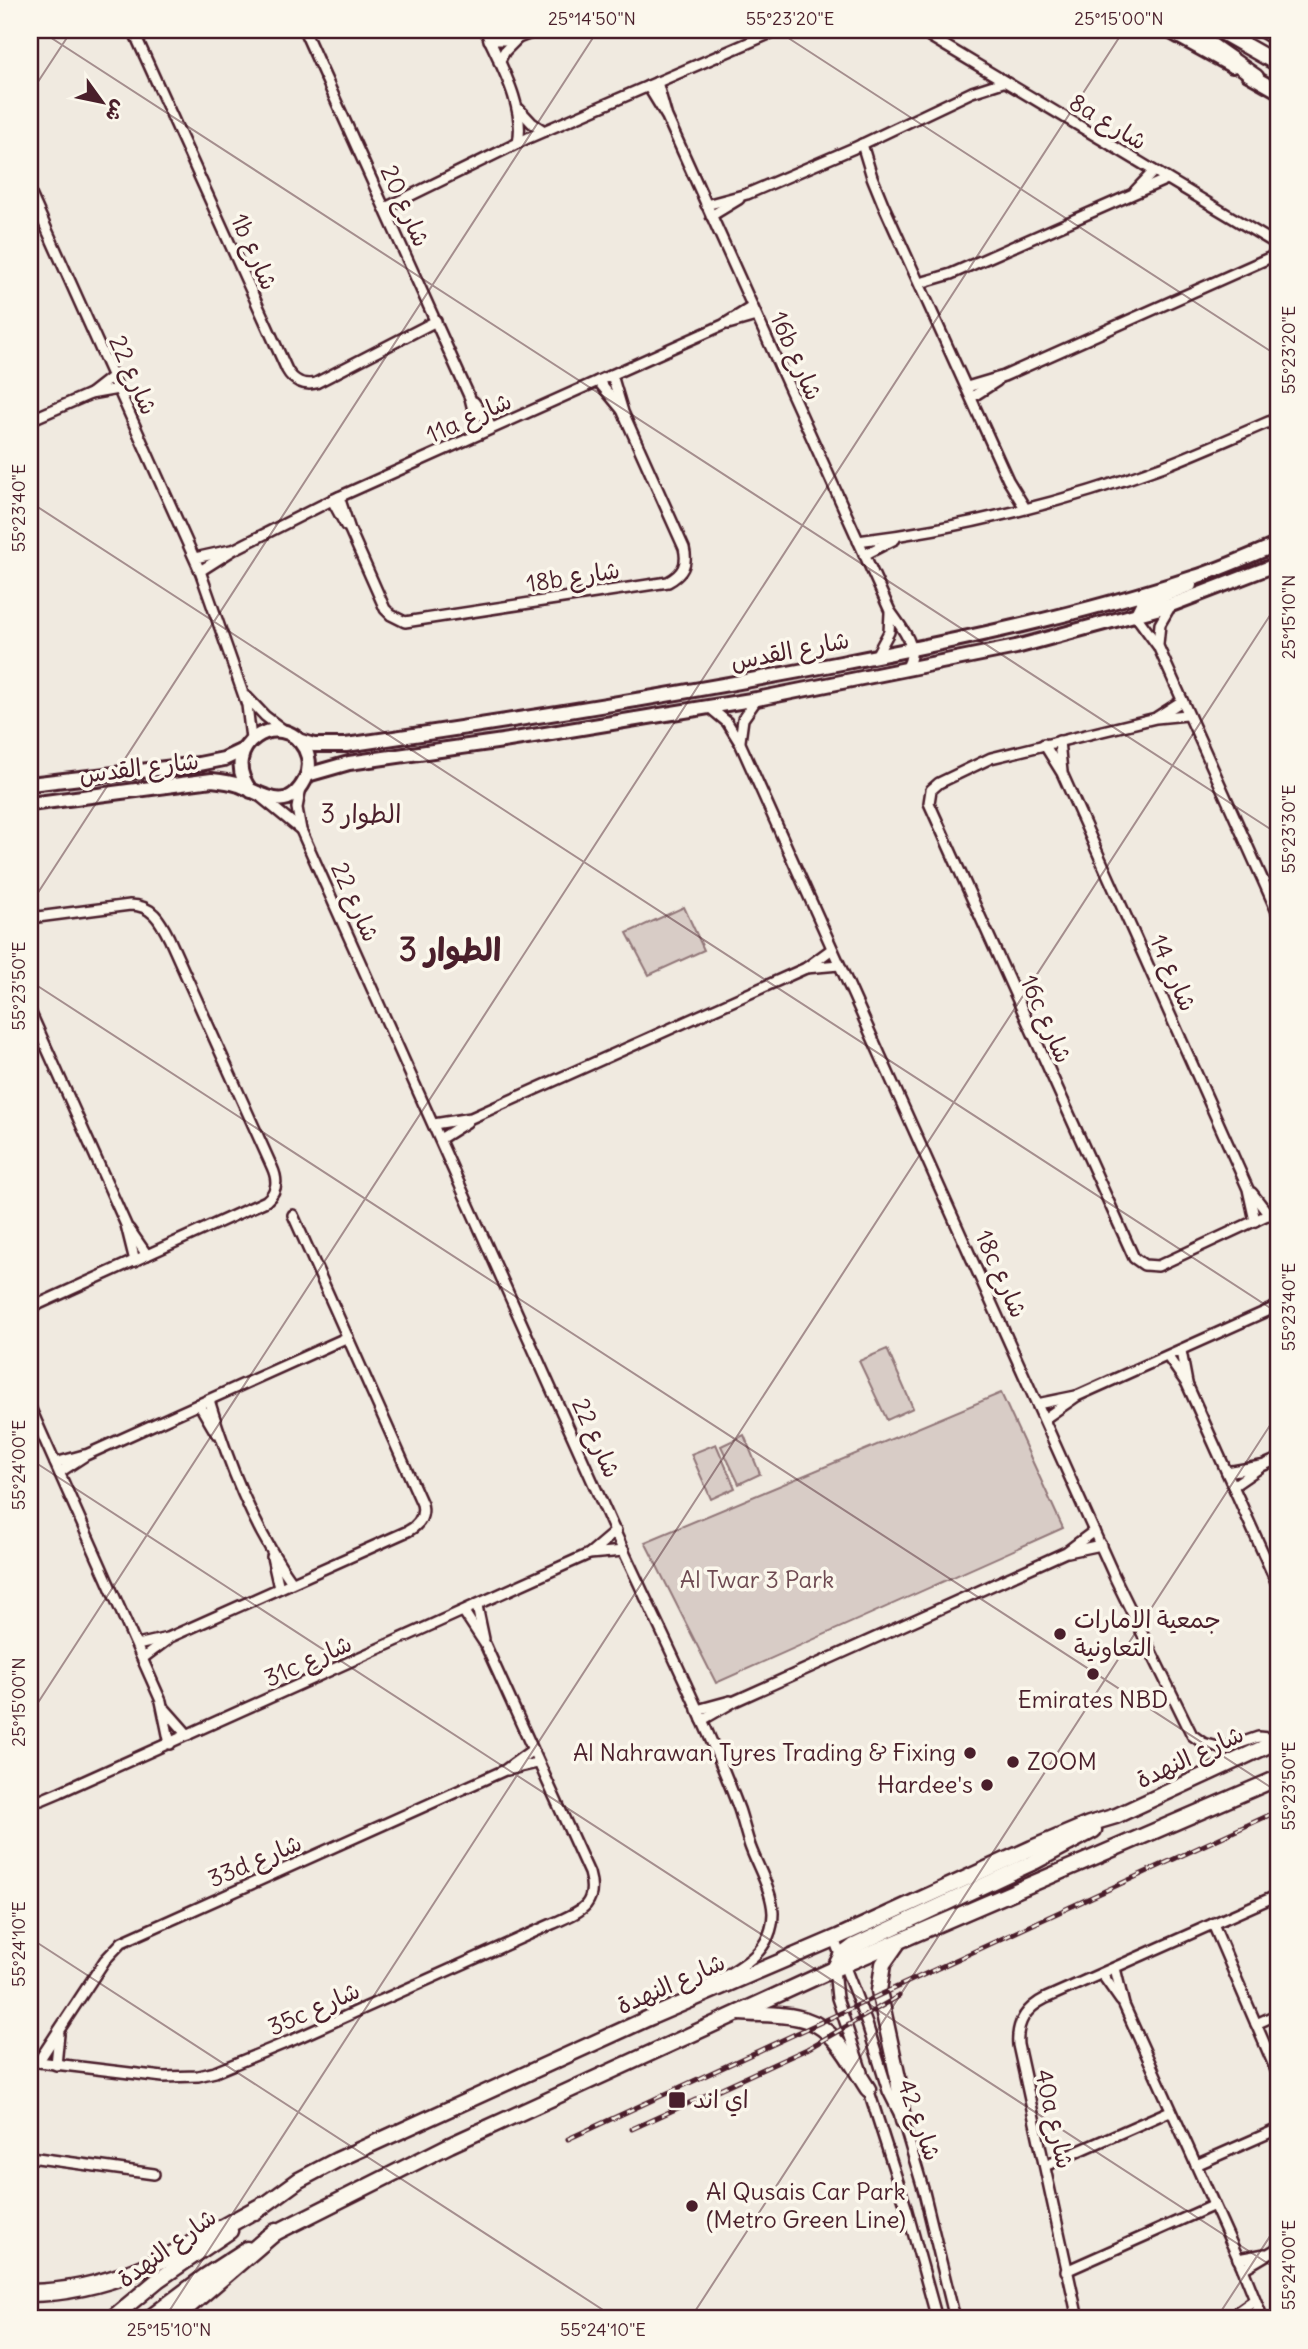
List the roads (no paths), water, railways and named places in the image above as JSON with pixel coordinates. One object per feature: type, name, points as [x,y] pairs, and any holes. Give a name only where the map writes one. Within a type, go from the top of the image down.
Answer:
[{"type":"highway","points":[[30,2293],[72,2291],[115,2280],[164,2258],[262,2206]]},
{"type":"highway","points":[[173,2319],[276,2231]]},
{"type":"main road","points":[[1167,30],[1278,91]]},
{"type":"main road","points":[[1189,30],[1256,78]]},
{"type":"main road","points":[[1218,30],[1278,64]]},
{"type":"main road","points":[[1263,30],[1278,39]]},
{"type":"main road","name":"شارع القدس","points":[[294,737],[330,746],[359,743],[705,689],[913,649],[1012,628],[1197,576],[1278,544]]},
{"type":"main road","name":"شارع القدس","points":[[304,781],[349,763],[503,741],[757,699],[1016,647],[1171,605],[1278,564]]},
{"type":"main road","points":[[1136,616],[1142,604],[1187,587],[1197,576]]},
{"type":"main road","points":[[270,731],[294,737],[308,757],[304,781],[293,794],[283,798],[272,799],[257,794],[244,782],[240,761],[243,750],[251,739],[270,731]]},
{"type":"main road","name":"شارع القدس","points":[[30,784],[206,762],[224,759],[243,750]]},
{"type":"main road","name":"شارع القدس","points":[[30,804],[212,780],[224,781],[257,794]]},
{"type":"main road","name":"شارع النهدة","points":[[111,2319],[158,2280],[299,2180],[327,2165],[651,2017],[834,1939],[1032,1848],[1089,1824],[1116,1816],[1278,1740]]},
{"type":"main road","name":"شارع النهدة","points":[[148,2319],[214,2270],[276,2231],[450,2145],[840,1964],[900,1941],[1278,1778]]},
{"type":"main road","points":[[840,1964],[862,1942],[1053,1853],[1116,1816]]},
{"type":"main road","points":[[900,1941],[883,1964],[879,1991],[900,2089],[903,2121]]},
{"type":"main road","points":[[738,2013],[788,2017],[815,2023],[836,2041],[868,2089]]},
{"type":"street","name":"1b شارع","points":[[133,30],[290,374],[305,384],[316,383],[414,330],[437,324]]},
{"type":"street","name":"شارع 20","points":[[304,30],[470,398],[479,434]]},
{"type":"street","points":[[485,30],[518,107],[544,131]]},
{"type":"street","points":[[489,40],[507,41],[539,30]]},
{"type":"street","points":[[383,205],[518,142],[778,30]]},
{"type":"street","name":"8a شارع","points":[[919,30],[1277,244]]},
{"type":"street","points":[[499,62],[509,46],[519,38]]},
{"type":"street","points":[[972,92],[990,74]]},
{"type":"street","points":[[711,216],[747,194],[858,146],[972,92],[1003,82]]},
{"type":"street","name":"16b شارع","points":[[653,84],[864,555],[890,611],[913,649]]},
{"type":"street","points":[[518,107],[518,142]]},
{"type":"street","points":[[858,146],[1008,480],[1026,508]]},
{"type":"street","points":[[1131,194],[1154,172]]},
{"type":"street","points":[[922,288],[1167,179]]},
{"type":"street","name":"شارع 22","points":[[30,192],[195,558],[243,693],[250,716],[251,739]]},
{"type":"street","points":[[706,205],[747,194]]},
{"type":"street","points":[[1256,262],[1277,244]]},
{"type":"street","points":[[967,387],[1004,376],[1278,254]]},
{"type":"street","name":"11a شارع","points":[[200,571],[233,550],[335,499],[754,311]]},
{"type":"street","name":"18b شارع","points":[[335,499],[385,609],[405,622],[668,582],[682,571],[686,556],[684,548],[623,412],[612,375]]},
{"type":"street","points":[[90,394],[113,376]]},
{"type":"street","points":[[972,397],[1004,376]]},
{"type":"street","name":"18b شارع","points":[[598,381],[623,412]]},
{"type":"street","points":[[30,420],[90,394],[118,389]]},
{"type":"street","name":"شارع 20","points":[[470,398],[492,428]]},
{"type":"street","points":[[858,541],[900,536],[1026,508],[1109,485],[1153,470],[1278,418]]},
{"type":"street","points":[[1008,480],[1015,510]]},
{"type":"street","points":[[864,555],[900,536]]},
{"type":"street","name":"11a شارع","points":[[195,558],[233,550]]},
{"type":"street","points":[[1158,646],[1160,624],[1171,605]]},
{"type":"street","points":[[876,656],[889,632],[890,611]]},
{"type":"street","points":[[1136,616],[1158,646],[1278,914]]},
{"type":"street","points":[[905,670],[912,658],[913,649]]},
{"type":"street","name":"شارع 22","points":[[243,693],[259,711],[294,737]]},
{"type":"street","points":[[740,743],[743,719],[757,699]]},
{"type":"street","points":[[1156,718],[1182,701]]},
{"type":"street","name":"18c شارع","points":[[709,707],[727,722],[740,743],[1094,1531],[1188,1729],[1203,1743],[1225,1747],[1258,1737],[1278,1740]]},
{"type":"street","points":[[1044,744],[1156,718],[1187,715]]},
{"type":"street","name":"شارع 14","points":[[1059,741],[1062,774]]},
{"type":"street","name":"شارع 14","points":[[1044,744],[1062,774],[1248,1189],[1255,1221]]},
{"type":"street","name":"16c شارع","points":[[1044,744],[1008,752],[948,777],[931,790],[930,808],[1129,1250],[1138,1261],[1151,1266],[1164,1263],[1255,1221]]},
{"type":"street","name":"شارع 22","points":[[304,781],[297,808],[302,830],[624,1551],[698,1710],[740,1810],[751,1849],[771,1898],[772,1922],[769,1935],[749,1962],[651,2017]]},
{"type":"street","name":"شارع 22","points":[[257,794],[302,830]]},
{"type":"street","points":[[30,918],[130,905],[144,906],[155,915],[169,938],[276,1179],[275,1192],[266,1201],[30,1308]]},
{"type":"street","points":[[440,1139],[471,1118],[806,968],[832,949]]},
{"type":"street","points":[[806,968],[839,965]]},
{"type":"street","points":[[30,1011],[126,1225],[135,1261]]},
{"type":"street","points":[[434,1124],[471,1118]]},
{"type":"street","name":"شارع 14","points":[[1248,1189],[1269,1215]]},
{"type":"street","points":[[1255,1221],[1278,1210]]},
{"type":"street","points":[[136,1645],[168,1638],[408,1531],[420,1521],[423,1509],[293,1214]]},
{"type":"street","points":[[126,1225],[147,1255]]},
{"type":"street","points":[[1044,1419],[1077,1396],[1278,1306]]},
{"type":"street","points":[[57,1467],[348,1337]]},
{"type":"street","points":[[1181,1351],[1187,1384]]},
{"type":"street","points":[[1168,1357],[1187,1384],[1278,1586]]},
{"type":"street","points":[[1037,1404],[1077,1396]]},
{"type":"street","points":[[209,1400],[219,1437]]},
{"type":"street","points":[[198,1404],[219,1437],[271,1552],[292,1582]]},
{"type":"street","points":[[30,1407],[164,1708],[170,1744]]},
{"type":"street","points":[[1233,1486],[1278,1458]]},
{"type":"street","points":[[1227,1472],[1262,1466]]},
{"type":"street","name":"31c شارع","points":[[30,1801],[41,1800],[170,1744],[464,1612],[589,1554],[616,1531]]},
{"type":"street","points":[[702,1720],[735,1701],[1066,1552],[1094,1531]]},
{"type":"street","points":[[1066,1552],[1101,1545]]},
{"type":"street","name":"31c شارع","points":[[589,1554],[624,1551]]},
{"type":"street","points":[[271,1552],[279,1588]]},
{"type":"street","points":[[477,1606],[485,1644]]},
{"type":"street","points":[[464,1612],[485,1644],[537,1763]]},
{"type":"street","points":[[143,1658],[168,1638]]},
{"type":"street","points":[[698,1710],[735,1701]]},
{"type":"street","points":[[164,1708],[188,1735]]},
{"type":"street","name":"33d شارع","points":[[505,1770],[531,1751]]},
{"type":"street","name":"33d شارع","points":[[34,2062],[59,2032],[105,1960],[122,1942],[505,1770],[537,1763]]},
{"type":"street","name":"35c شارع","points":[[34,2062],[163,2077],[198,2076],[215,2072],[576,1913],[592,1895],[589,1873],[537,1763]]},
{"type":"street","name":"40a شارع","points":[[1077,2319],[1018,2045],[1019,2025],[1023,2016],[1037,2003],[1278,1895]]},
{"type":"street","points":[[1213,1924],[1278,2075]]},
{"type":"street","name":"شارع 42","points":[[834,1939],[840,1964],[867,2024],[888,2091],[903,2121],[924,2192],[955,2319]]},
{"type":"street","name":"شارع 42","points":[[840,1964],[837,1998],[906,2207],[937,2319]]},
{"type":"street","points":[[1115,1968],[1124,2005],[1212,2206],[1243,2269],[1261,2315],[1228,2319]]},
{"type":"street","points":[[1102,1973],[1124,2005]]},
{"type":"street","points":[[1256,2024],[1278,2014]]},
{"type":"street","name":"33d شارع","points":[[56,2065],[59,2032]]},
{"type":"street","points":[[1045,2166],[1170,2111]]},
{"type":"street","points":[[1196,2165],[1278,2129]]},
{"type":"street","points":[[30,2157],[154,2174]]},
{"type":"street","points":[[1066,2271],[1212,2206]]},
{"type":"street","points":[[1243,2269],[1278,2248]]},
{"type":"street","points":[[1238,2259],[1267,2253]]},
{"type":"street","points":[[1228,2319],[1254,2300]]},
{"type":"railway","points":[[568,2139],[1278,1811]]},
{"type":"railway","points":[[632,2129],[807,2049],[899,1996]]},
{"type":"place","name":"جمعية الامارات التعاونية","points":[[1060,1634]]},
{"type":"place","name":"Emirates NBD","points":[[1093,1674]]},
{"type":"place","name":"Al Nahrawan Tyres Trading & Fixing","points":[[970,1753]]},
{"type":"place","name":"ZOOM","points":[[1013,1762]]},
{"type":"place","name":"Hardee's","points":[[987,1785]]},
{"type":"place","name":"اي اند","points":[[677,2100]]},
{"type":"place","name":"Al Qusais Car Park (Metro Green Line)","points":[[692,2206]]},
{"type":"district","name":"الطوار 3","points":[[361,814]]},
{"type":"district","name":"الطوار 3","points":[[450,950]]},
{"type":"park label","name":"Al Twar 3 Park","points":[[757,1580]]}]
